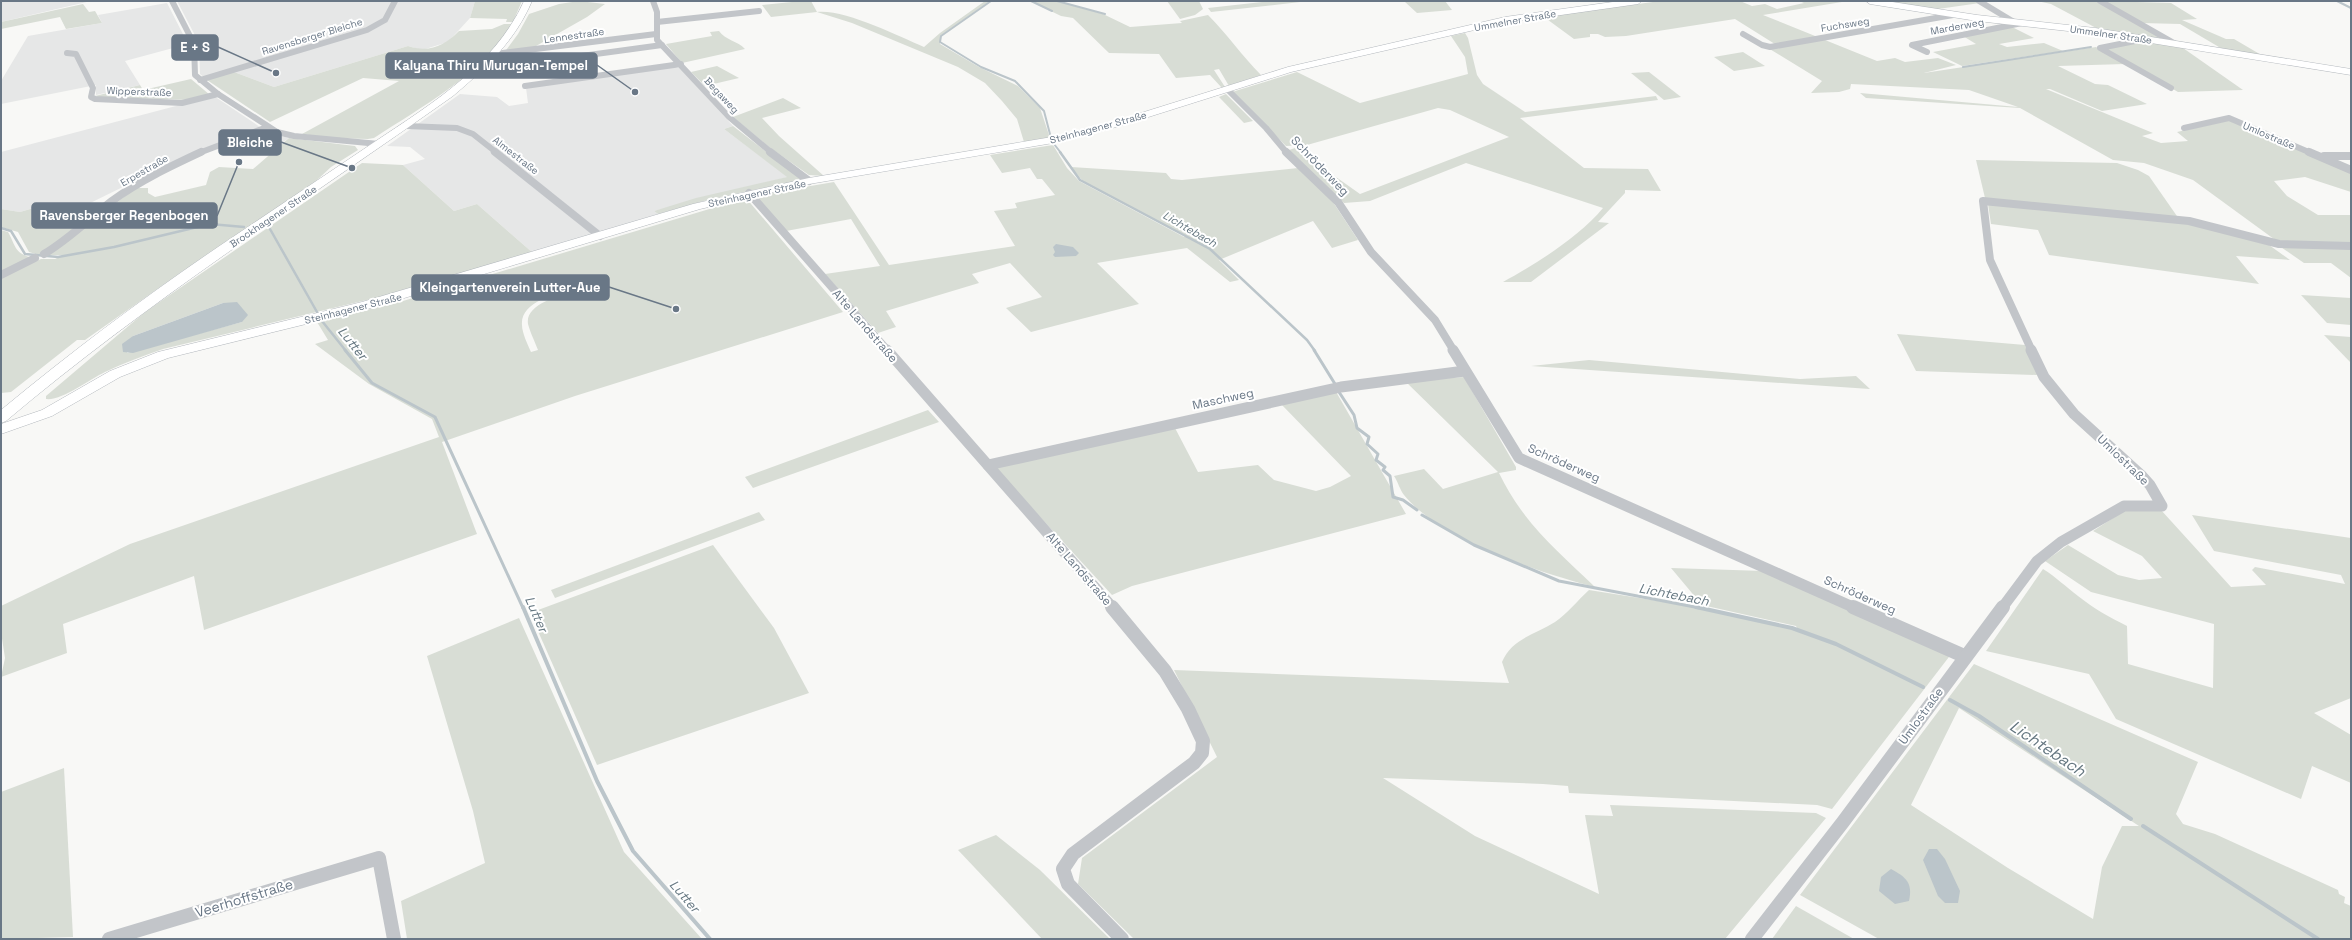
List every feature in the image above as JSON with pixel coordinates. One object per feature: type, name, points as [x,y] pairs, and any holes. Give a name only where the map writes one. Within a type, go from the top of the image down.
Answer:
[{"type":"main road","name":"Brockhagener Straße","points":[[1,418],[59,368],[127,316],[406,126],[450,94],[479,70],[495,54],[518,23],[528,1]]},
{"type":"main road","name":"Ummelner Straße","points":[[1464,29],[1518,18],[1638,1]]},
{"type":"main road","name":"Ummelner Straße","points":[[1870,1],[1953,15],[2174,43],[2351,72]]},
{"type":"main road","name":"Steinhagener Straße","points":[[1,429],[47,413],[127,368],[163,355],[366,305],[697,206],[749,193],[809,181],[1059,139],[1288,70],[1464,29]]},
{"type":"main road","name":"Steinhagener Straße","points":[[1,418],[64,403]]},
{"type":"street","points":[[172,1],[194,44],[194,70],[200,80],[218,94],[267,127],[294,136],[379,144]]},
{"type":"street","name":"Ravensberger Bleiche","points":[[200,80],[367,30],[385,20],[395,1]]},
{"type":"street","points":[[653,1],[657,12],[656,34]]},
{"type":"street","points":[[1979,1],[2018,23]]},
{"type":"street","points":[[2100,1],[2174,43]]},
{"type":"street","points":[[657,22],[759,11]]},
{"type":"street","name":"Fuchsweg","points":[[1743,34],[1762,45],[1770,47],[1953,15]]},
{"type":"street","name":"Marderweg","points":[[1927,52],[1912,44],[2018,23]]},
{"type":"street","name":"Lennestraße","points":[[495,54],[656,34]]},
{"type":"street","name":"Begaweg","points":[[656,34],[657,40],[729,117],[758,144],[806,177],[809,181]]},
{"type":"street","points":[[2140,38],[2140,40],[2102,46],[2100,48],[2171,88]]},
{"type":"street","points":[[479,70],[662,45]]},
{"type":"street","name":"Wipperstraße","points":[[67,53],[76,54],[93,88],[91,97],[95,99],[182,103],[218,94]]},
{"type":"street","points":[[525,86],[681,64]]},
{"type":"street","name":"Schröderweg","points":[[1227,89],[1266,128],[1294,161],[1338,202],[1371,252],[1435,320],[1519,458],[1964,656]]},
{"type":"street","name":"Umlostraße","points":[[2184,128],[2229,118],[2351,170]]},
{"type":"street","name":"Almestraße","points":[[406,126],[457,128],[473,134],[600,236]]},
{"type":"street","name":"Erpestraße","points":[[44,254],[72,236],[120,196],[163,171],[179,162],[267,127]]},
{"type":"street","points":[[2321,157],[2351,156]]},
{"type":"street","name":"Alte Landstraße","points":[[749,193],[988,465],[1165,671],[1188,709],[1203,741],[1202,753],[1194,763],[1073,854],[1063,869],[1068,884],[1122,939]]},
{"type":"street","name":"Umlostraße","points":[[1752,939],[1843,822],[1964,656],[2037,561],[2061,542],[2124,506],[2162,506],[2150,485],[2142,475],[2074,414],[2044,377],[1990,260],[1983,201],[2189,222],[2279,244],[2351,246]]},
{"type":"street","points":[[1,275],[35,258]]},
{"type":"street","name":"Maschweg","points":[[988,465],[1341,387],[1465,371]]},
{"type":"street","name":"Veerhoffstraße","points":[[109,939],[379,858],[394,939]]},
{"type":"shaded area","points":[[1,1],[91,1],[1,22]]},
{"type":"shaded area","points":[[177,1],[475,1],[470,18],[448,42],[422,50],[408,46],[274,87],[234,72],[207,80],[200,74],[199,43]]},
{"type":"shaded area","points":[[475,1],[522,1],[513,22],[506,22],[507,19],[470,18]]},
{"type":"shaded area","points":[[579,1],[605,4],[587,17],[529,50],[504,53],[518,34],[529,14],[559,4]]},
{"type":"shaded area","points":[[811,1],[817,12],[771,17],[762,5]]},
{"type":"shaded area","points":[[985,1],[990,1],[940,36],[940,44],[979,67],[1018,86],[1040,108],[1050,138],[1024,142],[1017,119],[1002,101],[985,83],[958,67],[852,23],[817,12],[829,12],[856,19],[886,30],[924,47],[940,33]]},
{"type":"shaded area","points":[[1030,1],[1056,1],[1103,14],[1130,27],[1182,23],[1180,21],[1208,15],[1261,75],[1229,86],[1219,69],[1214,70],[1225,87],[1222,88],[1210,75],[1176,78],[1159,54],[1109,53],[1073,18],[1061,16]]},
{"type":"shaded area","points":[[1167,1],[1199,1],[1203,9],[1195,15],[1180,19]]},
{"type":"shaded area","points":[[1271,1],[1309,1],[1211,12],[1208,8]]},
{"type":"shaded area","points":[[1404,1],[1445,1],[1452,10],[1417,13]]},
{"type":"shaded area","points":[[1660,1],[1740,1],[1752,6],[1765,4],[1777,9],[1804,3],[1799,1],[1848,1],[1763,15],[1877,61],[1895,58],[1905,62],[1938,58],[1956,65],[1924,73],[2096,47],[2125,64],[2058,66],[2095,84],[2108,85],[2147,104],[2102,111],[2050,89],[2046,89],[2153,133],[2142,136],[2161,143],[2188,141],[2177,132],[2231,120],[2351,171],[2351,192],[2305,177],[2274,181],[2287,196],[2318,215],[2351,215],[2351,244],[2278,242],[2193,180],[2144,163],[2113,160],[2020,108],[1866,98],[1860,93],[2018,107],[1969,90],[1851,84],[1850,89],[1839,92],[1811,93],[1822,81],[1768,48],[1778,46],[1735,19],[1626,36],[1605,37],[1598,34],[1590,34],[1590,37],[1574,39],[1544,17]]},
{"type":"shaded area","points":[[1878,1],[1978,1],[1980,3],[1931,10]]},
{"type":"shaded area","points":[[2037,1],[2098,1],[2168,41],[2100,30],[2051,4]]},
{"type":"shaded area","points":[[2102,1],[2171,3],[2197,19],[2182,20],[2226,39],[2234,39],[2263,56],[2224,50],[2180,24],[2141,23]]},
{"type":"shaded area","points":[[167,3],[188,44],[125,61],[140,85],[96,95],[96,85],[1,104],[1,81],[28,36],[102,23],[98,15]]},
{"type":"shaded area","points":[[83,4],[89,12],[95,11],[102,23],[66,29],[60,17],[1,29],[1,22]]},
{"type":"shaded area","points":[[504,24],[512,24],[484,59],[467,74],[450,88],[374,138],[332,138],[302,134],[399,81],[363,78],[270,122],[207,80],[234,72],[274,87],[408,46],[423,49],[436,47],[448,41],[459,31],[492,29]]},
{"type":"shaded area","points":[[2012,27],[2034,38],[1999,44],[2007,47],[2044,43],[2063,51],[1962,66],[1933,52],[1976,44],[1963,36]]},
{"type":"shaded area","points":[[719,31],[745,49],[682,63],[666,44],[712,36],[710,32]]},
{"type":"shaded area","points":[[1465,33],[1468,38],[1477,75],[1483,84],[1525,112],[1656,96],[1658,100],[1520,118],[1584,168],[1648,169],[1661,191],[1625,190],[1625,193],[1598,222],[1609,223],[1531,282],[1503,282],[1529,267],[1570,239],[1603,208],[1466,163],[1370,201],[1344,203],[1289,150],[1295,148],[1360,194],[1509,137],[1450,110],[1438,108],[1307,145],[1286,146],[1232,92],[1297,72],[1360,103],[1468,74],[1465,57],[1451,36]]},
{"type":"shaded area","points":[[2141,41],[2183,48],[2243,90],[2178,92],[2105,49]]},
{"type":"shaded area","points":[[1743,52],[1765,66],[1734,71],[1714,57]]},
{"type":"shaded area","points":[[717,66],[739,78],[705,86],[691,72]]},
{"type":"shaded area","points":[[672,67],[680,68],[733,126],[724,129],[788,177],[654,211],[658,214],[533,253],[477,204],[454,211],[403,165],[425,159],[410,147],[387,146],[460,94],[497,97],[509,106],[528,103],[526,88]]},
{"type":"shaded area","points":[[1649,72],[1681,97],[1664,100],[1631,73]]},
{"type":"shaded area","points":[[191,79],[210,95],[190,100],[95,96],[140,85],[143,90]]},
{"type":"shaded area","points":[[1226,94],[1253,121],[1244,123],[1219,97]]},
{"type":"shaded area","points":[[214,96],[260,127],[130,180],[135,181],[74,211],[37,207],[20,212],[1,209],[1,152]]},
{"type":"shaded area","points":[[783,98],[801,108],[762,118],[779,136],[824,176],[809,175],[769,147],[733,117]]},
{"type":"shaded area","points":[[733,126],[800,178],[796,181],[711,199],[658,214],[654,211],[696,198],[787,177],[724,129]]},
{"type":"shaded area","points":[[276,135],[289,138],[275,148],[253,147]]},
{"type":"shaded area","points":[[289,138],[355,146],[358,150],[331,167],[315,182],[183,271],[85,340],[77,340],[11,392],[1,393],[1,277],[41,259],[55,259],[63,255],[47,255],[136,188],[148,188],[148,193],[155,197],[206,185],[210,172],[219,167],[253,169]]},
{"type":"shaded area","points":[[1053,145],[1067,168],[1079,181],[1184,237],[1187,236],[1094,188],[1082,180],[1071,167],[1166,173],[1171,179],[1182,180],[1298,168],[1333,202],[1358,240],[1332,248],[1313,221],[1219,260],[1239,280],[1230,282],[1187,248],[1097,263],[1139,304],[1031,332],[1006,308],[1042,297],[1010,263],[972,274],[979,283],[886,311],[896,327],[878,333],[825,274],[880,266],[851,219],[786,231],[757,199],[757,195],[834,182],[889,265],[1015,246],[994,211],[1017,208],[1015,203],[1055,195],[1042,179],[1037,179],[1030,168],[1002,173],[990,155]]},
{"type":"shaded area","points":[[1976,160],[2117,163],[2138,170],[2149,176],[2179,219],[1985,198]]},
{"type":"shaded area","points":[[362,163],[403,165],[454,211],[477,204],[533,253],[400,292],[163,349],[105,372],[60,397],[46,399],[46,396],[145,312]],"holes":[[[223,303],[242,322],[127,353],[133,336]]]},
{"type":"shaded area","points":[[746,198],[843,312],[575,396],[442,442],[477,534],[204,630],[194,576],[63,624],[67,653],[1,677],[5,658],[1,632],[1,606],[130,544],[439,437],[432,419],[369,384],[315,344],[328,340],[317,322],[403,301]],"holes":[[[572,290],[537,306],[528,317],[528,324],[531,334],[538,350],[531,352],[522,328],[523,317],[527,310],[540,300]]]},
{"type":"shaded area","points":[[1988,204],[2183,222],[2269,245],[2290,260],[2236,256],[2259,284],[2049,255],[2038,230],[1991,224]]},
{"type":"shaded area","points":[[37,207],[95,214],[54,247],[39,255],[29,252],[18,232],[1,227],[1,209],[20,212]]},
{"type":"shaded area","points":[[1,230],[8,232],[14,245],[22,254],[32,258],[1,272]]},
{"type":"shaded area","points":[[1056,244],[1073,247],[1079,253],[1076,256],[1055,257],[1053,255],[1055,252],[1053,247]]},
{"type":"shaded area","points":[[2278,245],[2351,247],[2351,278],[2331,263],[2304,263]]},
{"type":"shaded area","points":[[2301,295],[2351,298],[2351,325],[2327,323]]},
{"type":"shaded area","points":[[237,302],[248,315],[242,322],[133,353],[123,352],[122,344],[133,336],[223,303]]},
{"type":"shaded area","points":[[1897,334],[2025,345],[2039,374],[1916,371]]},
{"type":"shaded area","points":[[2324,335],[2351,337],[2351,363]]},
{"type":"shaded area","points":[[1589,360],[1800,379],[1856,376],[1870,389],[1531,366]]},
{"type":"shaded area","points":[[1464,377],[1516,467],[1516,470],[1499,473],[1508,491],[1541,534],[1595,587],[1521,564],[1466,540],[1441,526],[1420,511],[1404,495],[1394,476],[1424,469],[1443,489],[1498,472],[1405,381]]},
{"type":"shaded area","points":[[1335,390],[1406,514],[1132,586],[1112,595],[994,467],[1175,428],[1198,472],[1258,465],[1274,480],[1316,491],[1330,487],[1351,476],[1281,404]]},
{"type":"shaded area","points":[[928,410],[939,422],[753,488],[745,477]]},
{"type":"shaded area","points":[[2161,510],[2231,587],[2266,585],[2252,570],[2255,567],[2345,584],[2341,575],[2214,551],[2192,515],[2351,538],[2351,698],[2314,713],[2351,735],[2351,783],[2312,766],[2301,799],[2116,719],[2089,674],[1986,651],[2043,569],[2089,604],[2127,626],[2128,664],[2213,688],[2214,624],[2091,592],[2045,561],[2068,545],[2118,575],[2139,580],[2162,578],[2142,556],[2093,531],[2124,511]]},
{"type":"shaded area","points":[[759,512],[765,520],[555,598],[551,590]]},
{"type":"shaded area","points":[[713,545],[774,628],[809,693],[597,765],[530,613]]},
{"type":"shaded area","points":[[1671,568],[1764,571],[1952,653],[1832,809],[1817,805],[1569,793],[1568,786],[1543,784],[1383,778],[1475,836],[1599,894],[1585,815],[1613,816],[1610,805],[1816,813],[1826,818],[1725,939],[1134,939],[1078,884],[1082,858],[1217,757],[1174,670],[1509,683],[1502,662],[1512,647],[1518,642],[1555,622],[1589,590],[1677,604],[1798,630],[1796,626],[1702,605]]},
{"type":"shaded area","points":[[519,618],[624,852],[702,939],[407,939],[401,901],[485,863],[473,811],[427,656]]},
{"type":"shaded area","points":[[1974,664],[2198,762],[2176,814],[2183,824],[2215,834],[2338,890],[2339,894],[2345,897],[2344,903],[2351,906],[2351,939],[1879,939],[1800,895]],"holes":[[[1959,708],[2139,826],[2122,826],[2102,867],[2093,919],[2008,868],[1911,805]]]},
{"type":"shaded area","points":[[64,768],[73,937],[1,939],[1,792]]},
{"type":"shaded area","points":[[996,835],[1040,870],[1110,939],[1042,939],[958,850]]},
{"type":"shaded area","points":[[1929,849],[1937,849],[1945,859],[1960,891],[1958,903],[1945,903],[1938,896],[1923,860]]},
{"type":"shaded area","points":[[1891,869],[1907,881],[1910,890],[1909,901],[1895,904],[1879,891],[1881,877]]},
{"type":"shaded area","points":[[1796,906],[1854,939],[1772,939]]},
{"type":"waterway","name":"Lichtebach","points":[[991,1],[941,36],[940,42],[981,67],[1015,81],[1044,111],[1051,138]]},
{"type":"waterway","points":[[1031,1],[1052,11]]},
{"type":"waterway","points":[[1057,1],[1105,14]]},
{"type":"waterway","points":[[2337,1],[2351,8]]},
{"type":"waterway","points":[[1963,67],[2091,47]]},
{"type":"waterway","name":"Lichtebach","points":[[1054,144],[1061,153]]},
{"type":"waterway","name":"Lichtebach","points":[[1060,152],[1080,180],[1210,249],[1307,340],[1315,351]]},
{"type":"waterway","name":"Lutter","points":[[1,228],[11,231],[25,254],[58,257],[114,247],[210,224],[244,227]]},
{"type":"waterway","name":"Lutter","points":[[270,229],[317,312]]},
{"type":"waterway","name":"Lutter","points":[[322,321],[346,351]]},
{"type":"waterway","name":"Lutter","points":[[345,350],[372,383],[435,417],[523,608]]},
{"type":"waterway","name":"Lichtebach","points":[[1314,350],[1335,384]]},
{"type":"waterway","name":"Lichtebach","points":[[1339,392],[1354,415],[1357,428],[1369,437],[1367,444],[1378,454],[1376,460],[1385,467],[1383,470],[1390,476],[1393,497],[1403,500],[1417,510]]},
{"type":"waterway","name":"Lichtebach","points":[[1422,515],[1474,545],[1559,581],[1700,608]]},
{"type":"waterway","name":"Lutter","points":[[523,607],[597,781],[633,851],[710,939]]},
{"type":"waterway","name":"Lichtebach","points":[[1696,607],[1792,628],[1836,644],[1923,687]]},
{"type":"waterway","name":"Lichtebach","points":[[1950,700],[1979,716],[2131,819]]},
{"type":"waterway","name":"Lichtebach","points":[[2143,826],[2318,939]]},
{"type":"place","name":"E + S","points":[[276,73]]},
{"type":"place","name":"Kalyana Thiru Murugan-Tempel","points":[[635,92]]},
{"type":"place","name":"Ravensberger Regenbogen","points":[[239,162]]},
{"type":"place","name":"Bleiche","points":[[352,168]]},
{"type":"place","name":"Kleingartenverein Lutter-Aue","points":[[676,309]]}]
